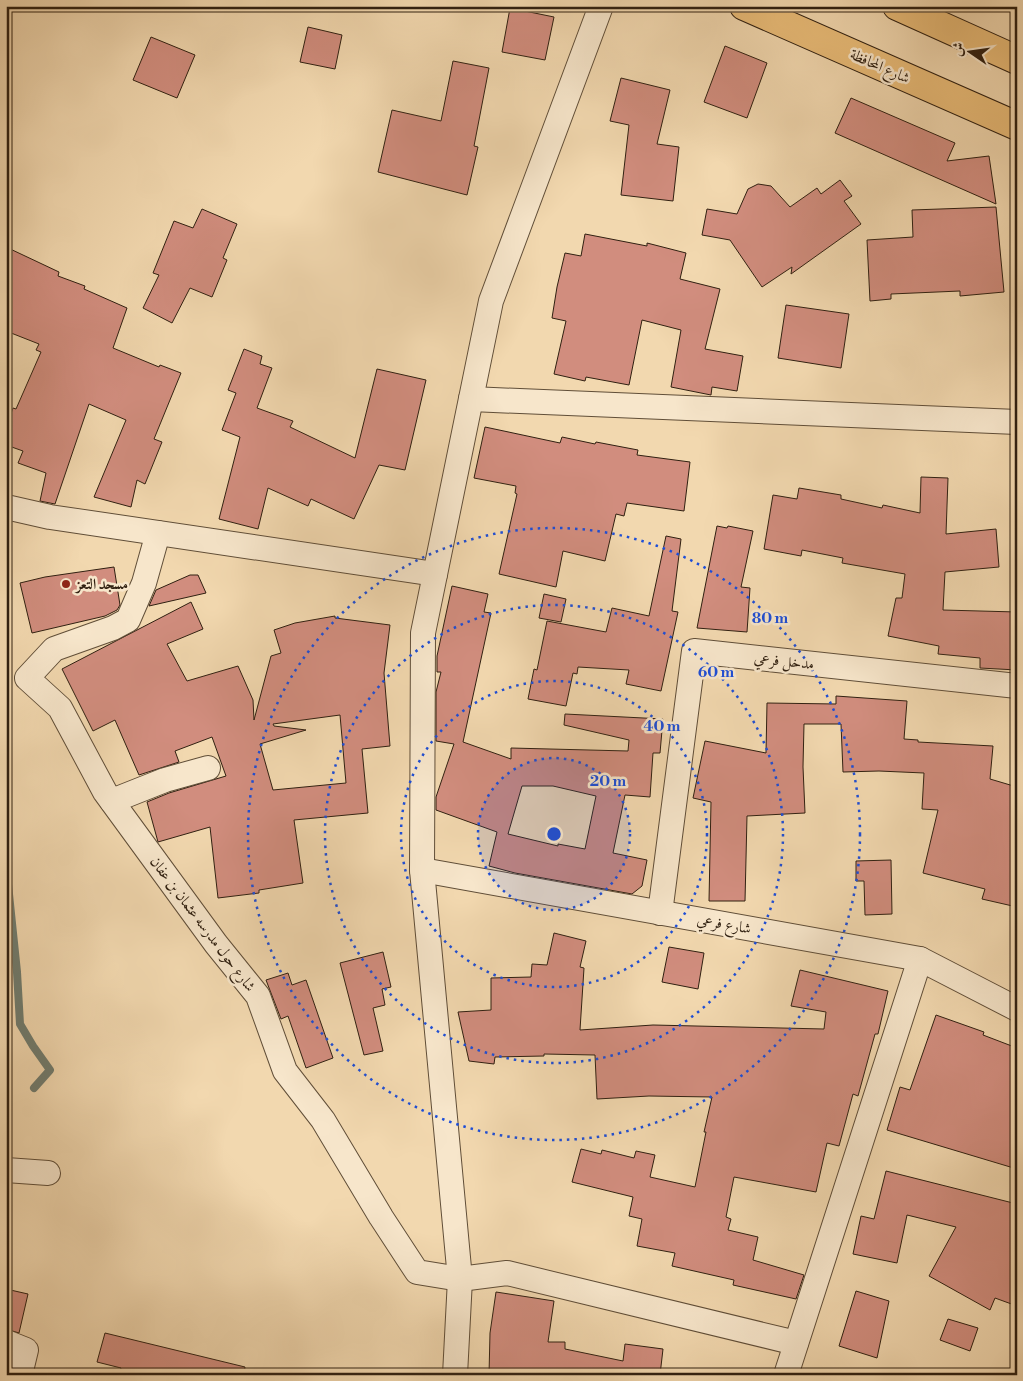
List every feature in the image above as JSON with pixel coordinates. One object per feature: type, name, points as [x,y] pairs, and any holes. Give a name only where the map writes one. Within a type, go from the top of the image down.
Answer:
[{"type":"main road","name":"شارع المحافظة","points":[[744,6],[1017,126]]},
{"type":"main road","points":[[897,6],[1017,60]]},
{"type":"street","points":[[455,1375],[460,1279],[422,870],[423,633],[492,301],[600,6]]},
{"type":"street","points":[[471,399],[1017,422]]},
{"type":"street","points":[[6,507],[50,517],[435,574]]},
{"type":"street","name":"شارع حول مدرسه عثمان بن عفان","points":[[158,533],[144,583],[128,620],[113,628],[54,649],[27,678],[60,708],[105,792],[216,944],[258,996],[285,1071],[323,1120],[381,1217],[417,1272],[460,1279],[508,1273],[796,1343]]},
{"type":"street","name":"مدخل فرعي","points":[[660,913],[694,651],[1017,686]]},
{"type":"street","points":[[112,801],[165,780],[208,768]]},
{"type":"street","name":"شارع فرعي","points":[[422,870],[920,959],[1017,1009]]},
{"type":"street","points":[[786,1375],[920,959]]},
{"type":"street","points":[[6,1170],[48,1173]]},
{"type":"street","points":[[6,1342],[26,1350],[20,1375]]},
{"type":"building","points":[[510,8],[554,17],[545,60],[502,52]]},
{"type":"building","points":[[308,27],[342,35],[335,69],[300,62]]},
{"type":"building","points":[[151,37],[195,55],[177,98],[133,80]]},
{"type":"building","points":[[725,46],[767,63],[747,118],[704,102]]},
{"type":"building","points":[[453,61],[489,68],[474,146],[478,147],[467,195],[378,172],[392,110],[441,121]]},
{"type":"building","points":[[621,78],[670,90],[657,144],[679,147],[673,201],[621,195],[629,125],[610,121]]},
{"type":"building","points":[[851,98],[955,143],[947,161],[989,156],[996,204],[835,133]]},
{"type":"building","points":[[840,180],[852,196],[844,201],[861,224],[791,274],[792,267],[762,287],[730,240],[702,235],[707,209],[737,214],[748,189],[758,184],[771,186],[790,207],[817,188],[821,194]]},
{"type":"building","points":[[996,207],[1004,292],[960,296],[960,291],[891,294],[891,299],[870,301],[867,240],[913,237],[912,210]]},
{"type":"building","points":[[202,209],[237,224],[223,258],[227,260],[212,297],[190,288],[172,323],[143,308],[159,275],[153,273],[174,221],[193,228]]},
{"type":"building","points":[[585,234],[647,246],[647,243],[686,253],[680,279],[720,289],[705,349],[743,356],[737,391],[712,387],[711,395],[671,387],[681,330],[642,320],[629,385],[586,377],[585,381],[554,374],[566,321],[552,318],[557,287],[565,253],[581,256]]},
{"type":"building","points":[[6,247],[59,272],[58,276],[85,286],[84,289],[127,308],[113,348],[159,367],[160,365],[181,373],[154,439],[162,442],[145,484],[137,480],[131,507],[94,497],[126,420],[89,404],[55,504],[40,501],[46,473],[18,463],[23,451],[6,445],[6,427],[13,408],[16,409],[41,352],[36,350],[39,344],[6,331]]},
{"type":"building","points":[[786,305],[849,314],[841,368],[778,358]]},
{"type":"building","points":[[244,349],[262,356],[260,364],[272,368],[257,408],[293,421],[290,427],[355,458],[377,369],[426,380],[405,470],[379,465],[354,519],[311,499],[308,506],[268,488],[258,529],[219,519],[240,437],[222,430],[236,393],[228,390]]},
{"type":"building","points":[[485,427],[560,443],[562,437],[595,444],[596,442],[638,450],[637,455],[690,462],[684,511],[627,503],[624,516],[616,514],[605,561],[563,551],[556,587],[499,574],[517,494],[515,493],[516,486],[474,478]]},
{"type":"building","points":[[921,477],[948,478],[946,534],[996,529],[999,567],[945,572],[943,610],[1017,612],[1017,670],[980,668],[980,658],[938,654],[939,646],[888,636],[896,598],[902,598],[905,574],[842,563],[843,558],[802,550],[801,556],[764,549],[773,495],[797,499],[799,488],[841,495],[841,499],[882,508],[883,505],[920,513]]},
{"type":"building","points":[[717,526],[727,528],[728,526],[753,531],[741,587],[750,588],[747,632],[697,628]]},
{"type":"building","points":[[666,536],[681,539],[672,611],[678,612],[661,691],[626,684],[629,670],[578,667],[577,674],[573,673],[566,706],[528,699],[534,669],[537,670],[547,621],[606,632],[612,608],[649,616]]},
{"type":"building","points":[[114,567],[120,605],[117,610],[105,616],[32,633],[20,583],[45,577]]},
{"type":"building","points":[[190,575],[198,575],[206,593],[149,606],[156,590]]},
{"type":"building","points":[[452,586],[488,594],[484,612],[491,613],[463,742],[511,759],[511,748],[628,751],[629,740],[564,725],[565,714],[663,719],[660,753],[653,753],[650,797],[625,795],[613,853],[647,860],[642,886],[632,894],[515,873],[489,866],[497,832],[436,810],[436,797],[454,744],[436,741],[436,692],[441,672],[437,672],[437,656]],"holes":[[[522,786],[553,786],[596,796],[585,849],[558,844],[558,846],[508,834]]]},
{"type":"building","points":[[544,594],[566,599],[561,622],[539,618]]},
{"type":"building","points":[[191,602],[203,629],[167,644],[187,681],[238,666],[253,700],[254,720],[271,656],[281,653],[274,630],[295,623],[335,616],[335,618],[390,625],[384,673],[390,746],[362,749],[368,813],[294,820],[303,883],[259,890],[259,893],[218,898],[210,827],[158,842],[147,802],[169,793],[226,776],[212,737],[175,751],[179,762],[139,775],[115,720],[93,731],[62,669]],"holes":[[[340,715],[346,783],[273,790],[260,744],[306,730],[274,726],[273,724]]]},
{"type":"building","points":[[836,696],[907,701],[904,739],[918,740],[918,742],[993,746],[990,779],[1017,787],[1017,907],[982,899],[985,889],[923,873],[938,810],[922,809],[924,773],[843,772],[841,724],[804,724],[805,813],[747,816],[745,901],[709,901],[711,802],[693,798],[705,741],[766,753],[767,703],[836,704]]},
{"type":"building","points":[[891,860],[892,914],[865,915],[864,881],[856,881],[856,861]]},
{"type":"building","points":[[554,933],[586,941],[580,967],[584,968],[580,1030],[653,1025],[824,1029],[826,1012],[791,1006],[800,970],[888,991],[878,1034],[875,1034],[858,1096],[853,1094],[839,1146],[827,1143],[816,1192],[734,1177],[726,1217],[731,1219],[728,1230],[758,1237],[753,1260],[804,1275],[796,1299],[733,1285],[734,1280],[672,1266],[675,1253],[637,1246],[642,1219],[629,1216],[633,1197],[572,1182],[581,1149],[601,1154],[602,1150],[634,1158],[636,1151],[655,1155],[650,1177],[695,1187],[712,1097],[649,1096],[597,1099],[595,1055],[544,1054],[544,1056],[495,1057],[494,1064],[469,1061],[458,1012],[491,1010],[491,978],[531,977],[532,964],[547,965]]},
{"type":"building","points":[[669,947],[704,953],[698,989],[662,982]]},
{"type":"building","points":[[383,952],[391,987],[382,989],[385,1005],[373,1008],[383,1051],[364,1055],[340,963]]},
{"type":"building","points":[[288,973],[292,985],[306,980],[333,1058],[306,1068],[288,1016],[281,1019],[266,980]]},
{"type":"building","points":[[936,1015],[984,1032],[983,1035],[1017,1048],[1017,1169],[887,1130],[900,1087],[910,1090]]},
{"type":"building","points":[[886,1171],[1017,1204],[1017,1306],[995,1298],[990,1310],[929,1276],[956,1227],[907,1215],[897,1263],[853,1254],[861,1216],[874,1219]]},
{"type":"building","points":[[6,1289],[28,1294],[19,1333],[6,1329]]},
{"type":"building","points":[[856,1291],[889,1301],[877,1358],[839,1346]]},
{"type":"building","points":[[496,1292],[554,1301],[548,1342],[565,1342],[565,1349],[623,1361],[625,1344],[663,1349],[660,1375],[489,1375],[490,1333]]},
{"type":"building","points":[[948,1319],[978,1328],[970,1351],[940,1340]]},
{"type":"building","points":[[105,1333],[245,1367],[244,1375],[119,1375],[121,1368],[97,1362]]},
{"type":"waterway","points":[[6,865],[17,972],[20,1024],[50,1070],[34,1088]]},
{"type":"place","name":"مسجد التعز","points":[[66,584]]}]
